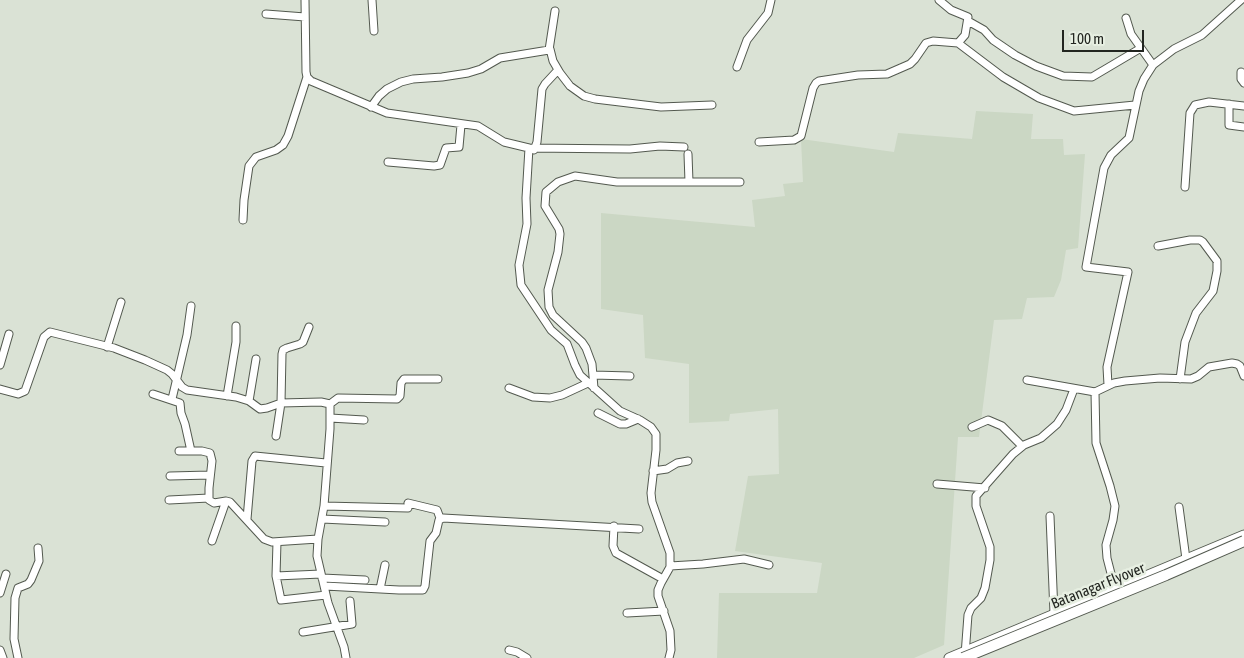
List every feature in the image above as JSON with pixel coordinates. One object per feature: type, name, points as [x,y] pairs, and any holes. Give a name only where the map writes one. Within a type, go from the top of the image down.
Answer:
[{"type":"main road","name":"Batanagar Flyover","points":[[965,656],[1166,575],[1244,540]]},
{"type":"street","points":[[243,220],[249,166],[256,157],[276,150],[283,145],[288,136],[307,77],[305,0]]},
{"type":"street","points":[[372,0],[374,31]]},
{"type":"street","points":[[737,67],[746,40],[768,13],[772,0]]},
{"type":"street","points":[[939,0],[951,10],[968,17],[965,35],[958,43]]},
{"type":"street","points":[[1108,386],[1107,367],[1128,272],[1086,267],[1104,168],[1111,155],[1129,138],[1135,105],[1144,79],[1153,65],[1174,49],[1202,35],[1241,0]]},
{"type":"street","points":[[555,11],[550,49],[553,62],[570,86],[578,92],[595,99],[661,107],[712,105]]},
{"type":"street","points":[[266,14],[305,16]]},
{"type":"street","points":[[1126,18],[1131,34],[1153,65]]},
{"type":"street","points":[[968,22],[984,30],[993,40],[1014,55],[1063,76],[1092,77],[1141,48]]},
{"type":"street","points":[[760,142],[789,141],[798,139],[801,136],[813,88],[820,81],[858,75],[887,74],[910,64],[926,43],[933,41],[958,43],[1003,77],[1039,98],[1074,111],[1135,105]]},
{"type":"street","points":[[371,107],[387,89],[401,82],[468,73],[481,69],[500,58],[550,49]]},
{"type":"street","points":[[558,70],[544,84],[531,150],[526,198],[527,224],[519,265],[521,285],[550,330],[567,344],[574,365],[580,375],[620,411],[651,427],[656,434],[651,493],[652,502],[668,546],[670,566],[658,590],[658,596],[670,631],[671,650],[669,658]]},
{"type":"street","points":[[1241,72],[1241,80],[1244,83]]},
{"type":"street","points":[[307,77],[311,81],[387,113],[478,126],[504,142],[531,150],[684,147]]},
{"type":"street","points":[[1185,187],[1189,122],[1192,109],[1199,103],[1244,106]]},
{"type":"street","points":[[1229,104],[1229,125],[1244,127]]},
{"type":"street","points":[[388,162],[440,165],[446,148],[459,147],[461,125]]},
{"type":"street","points":[[688,154],[689,182]]},
{"type":"street","points":[[594,389],[589,355],[582,342],[553,315],[549,306],[548,290],[558,252],[560,234],[559,228],[545,206],[546,192],[558,182],[575,176],[617,182],[740,182]]},
{"type":"street","points":[[1158,246],[1200,240],[1204,242],[1217,261],[1217,271],[1212,291],[1196,313],[1185,342],[1180,378]]},
{"type":"street","points":[[107,347],[122,302]]},
{"type":"street","points":[[172,399],[187,335],[191,306]]},
{"type":"street","points":[[226,396],[236,342],[236,326]]},
{"type":"street","points":[[276,436],[283,350],[303,342],[308,327]]},
{"type":"street","points":[[0,389],[18,394],[25,391],[44,337],[50,332],[123,351],[167,370],[187,390],[249,401],[260,408],[267,408],[280,403],[321,402],[330,404],[338,398],[397,398],[400,396],[401,383],[404,380],[438,379]]},
{"type":"street","points":[[0,365],[9,334]]},
{"type":"street","points":[[249,401],[256,359]]},
{"type":"street","points":[[1027,380],[1095,392],[1125,381],[1195,378],[1209,367],[1235,363],[1240,366],[1244,376]]},
{"type":"street","points":[[593,376],[630,376]]},
{"type":"street","points":[[510,388],[533,397],[550,398],[562,395],[588,382]]},
{"type":"street","points":[[965,656],[969,611],[981,598],[988,574],[990,547],[979,517],[976,499],[978,493],[985,488],[1000,467],[1022,446],[1035,441],[1057,424],[1066,410],[1074,389]]},
{"type":"street","points":[[1095,392],[1096,443],[1115,506],[1106,545],[1107,558],[1115,589]]},
{"type":"street","points":[[153,394],[178,401],[181,405],[181,413],[190,451]]},
{"type":"street","points":[[330,404],[324,506],[317,556],[326,595],[346,658]]},
{"type":"street","points":[[598,413],[620,424],[626,424],[638,419]]},
{"type":"street","points":[[330,418],[364,420]]},
{"type":"street","points":[[972,426],[988,420],[1002,426],[1022,446]]},
{"type":"street","points":[[178,451],[207,451],[210,453],[212,460],[209,498],[214,503],[226,501],[233,504],[268,542],[318,539]]},
{"type":"street","points":[[248,519],[252,461],[255,456],[326,463]]},
{"type":"street","points":[[653,471],[688,461]]},
{"type":"street","points":[[170,476],[210,475]]},
{"type":"street","points":[[937,484],[985,488]]},
{"type":"street","points":[[169,500],[209,498]]},
{"type":"street","points":[[212,541],[226,501]]},
{"type":"street","points":[[324,506],[408,506],[437,510],[440,518],[436,533],[429,546],[425,588],[415,591],[325,586]]},
{"type":"street","points":[[1179,507],[1186,559]]},
{"type":"street","points":[[1050,516],[1054,613]]},
{"type":"street","points":[[440,518],[614,526],[639,529]]},
{"type":"street","points":[[322,519],[384,522]]},
{"type":"street","points":[[614,526],[612,546],[616,553],[663,579]]},
{"type":"street","points":[[949,658],[965,656],[1054,613],[1244,534]]},
{"type":"street","points":[[277,542],[276,576],[281,600],[326,595]]},
{"type":"street","points":[[976,658],[1244,545]]},
{"type":"street","points":[[18,658],[14,639],[15,598],[18,588],[28,584],[31,580],[38,561],[38,548]]},
{"type":"street","points":[[670,566],[744,559],[769,565]]},
{"type":"street","points":[[380,589],[385,565]]},
{"type":"street","points":[[0,593],[6,574]]},
{"type":"street","points":[[276,576],[322,576],[366,580]]},
{"type":"street","points":[[303,632],[352,624],[350,601]]},
{"type":"street","points":[[627,613],[664,611]]},
{"type":"street","points":[[0,650],[4,658]]},
{"type":"street","points":[[509,650],[527,658]]},
{"type":"shaded area","points":[[976,111],[1033,114],[1031,139],[1063,139],[1064,155],[1085,154],[1078,248],[1066,250],[1061,280],[1054,297],[1027,298],[1022,319],[994,320],[979,437],[958,437],[944,645],[914,658],[717,658],[719,593],[817,593],[822,563],[735,551],[748,476],[779,474],[778,409],[730,414],[729,421],[689,423],[689,364],[645,358],[643,315],[601,309],[601,213],[755,227],[752,200],[785,196],[783,184],[803,182],[801,139],[894,152],[898,133],[972,139]]}]
